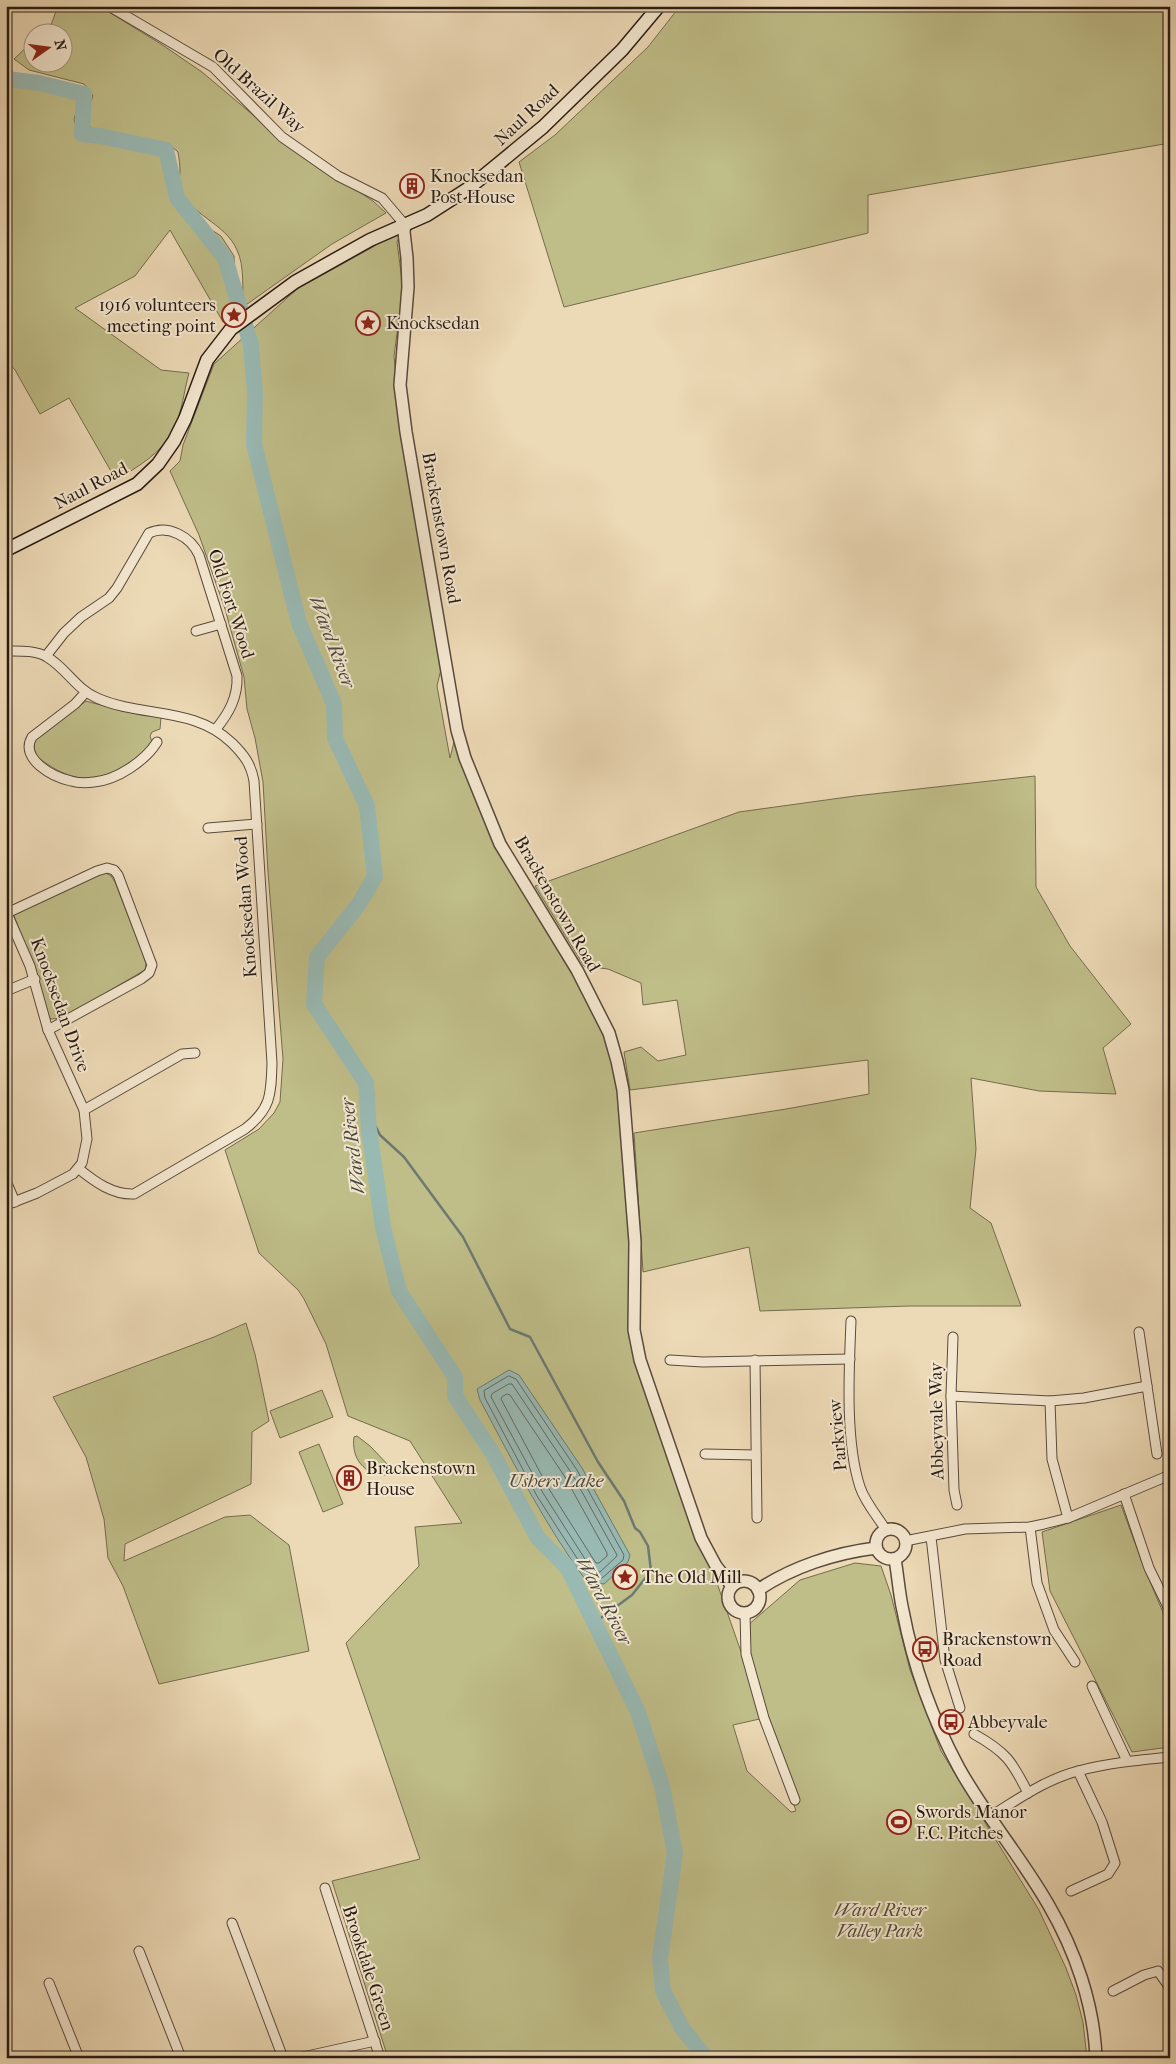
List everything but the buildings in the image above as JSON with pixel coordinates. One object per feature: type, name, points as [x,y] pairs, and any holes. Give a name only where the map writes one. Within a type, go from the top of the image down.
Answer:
[{"type":"main road","name":"Naul Road","points":[[6,550],[137,484],[158,464],[174,441],[185,419],[207,360],[231,329],[295,282],[339,256],[428,215],[469,188],[536,133],[622,50],[659,6]]},
{"type":"street","name":"Old Brazil Way","points":[[109,6],[213,67],[282,136],[338,176],[382,198],[405,225]]},
{"type":"street","name":"Brackenstown Road","points":[[405,225],[408,287],[400,385],[406,432],[456,730],[468,766],[500,844],[577,970],[609,1033],[618,1060],[623,1090],[635,1242],[634,1330],[640,1360],[701,1538],[716,1566],[732,1586]]},
{"type":"street","name":"Old Fort Wood","points":[[46,656],[64,633],[81,617],[109,598],[117,588],[149,533],[160,530],[183,536],[196,548],[237,676],[238,687],[230,708],[216,729]]},
{"type":"street","points":[[196,631],[221,624]]},
{"type":"street","points":[[6,651],[29,652],[46,656]]},
{"type":"street","name":"Knocksedan Wood","points":[[46,656],[85,693],[111,704],[177,715],[216,729],[239,750],[250,764],[254,781],[257,824],[272,1064],[271,1090],[267,1106],[256,1121],[244,1129],[134,1194],[126,1194],[104,1187],[79,1169]]},
{"type":"street","points":[[85,693],[75,704],[32,737],[29,742],[31,757],[50,772],[71,781],[100,782],[120,774],[150,753],[157,742]]},
{"type":"street","points":[[208,828],[257,824]]},
{"type":"street","points":[[7,912],[97,871],[107,868],[114,870],[118,875],[152,965],[149,973],[141,979],[48,1030]]},
{"type":"street","name":"Knocksedan Drive","points":[[7,912],[35,979],[48,1030],[84,1110],[87,1138],[79,1169]]},
{"type":"street","points":[[6,991],[35,979]]},
{"type":"street","points":[[84,1110],[182,1054],[195,1053]]},
{"type":"street","points":[[6,1181],[10,1204],[65,1179],[79,1169]]},
{"type":"street","name":"Parkview","points":[[851,1321],[850,1359],[853,1456],[860,1488],[886,1530]]},
{"type":"street","points":[[1138,1332],[1157,1454]]},
{"type":"street","name":"Abbeyvale Way","points":[[953,1337],[951,1396],[954,1490],[957,1504]]},
{"type":"street","points":[[670,1360],[703,1362],[850,1359]]},
{"type":"street","points":[[755,1360],[756,1518]]},
{"type":"street","points":[[951,1396],[1050,1401],[1084,1398],[1147,1386]]},
{"type":"street","points":[[1050,1401],[1052,1459],[1068,1518]]},
{"type":"street","points":[[705,1454],[756,1455]]},
{"type":"street","points":[[905,1541],[964,1529],[1030,1527],[1068,1518],[1170,1476]]},
{"type":"street","points":[[1124,1494],[1149,1568],[1170,1611]]},
{"type":"street","points":[[1030,1527],[1038,1583],[1054,1630],[1075,1662]]},
{"type":"street","points":[[891,1529],[900,1532],[905,1541],[902,1554],[895,1559],[885,1558],[876,1548],[878,1535],[886,1530],[891,1529]]},
{"type":"street","points":[[931,1537],[945,1660],[960,1708]]},
{"type":"street","points":[[758,1590],[792,1572],[833,1556],[876,1548]]},
{"type":"street","points":[[895,1559],[903,1612],[912,1651],[925,1691],[959,1768],[989,1817],[1048,1903],[1070,1947],[1088,2004],[1094,2032],[1096,2058]]},
{"type":"street","points":[[741,1581],[751,1583],[758,1590],[760,1600],[755,1609],[745,1614],[736,1612],[730,1606],[728,1595],[732,1586],[741,1581]]},
{"type":"street","points":[[745,1614],[746,1654],[764,1718],[795,1800]]},
{"type":"street","points":[[1092,1686],[1127,1761]]},
{"type":"street","points":[[974,1734],[1001,1751],[1015,1768],[1028,1793]]},
{"type":"street","points":[[989,1817],[1028,1793],[1078,1771],[1127,1761],[1170,1757]]},
{"type":"street","points":[[1071,1891],[1108,1874],[1115,1864],[1102,1822],[1078,1771]]},
{"type":"street","name":"Brookdale Green","points":[[325,1888],[380,2058]]},
{"type":"street","points":[[232,1923],[283,2058]]},
{"type":"street","points":[[139,1951],[181,2058]]},
{"type":"street","points":[[1113,1991],[1144,1975],[1158,1971],[1170,1988]]},
{"type":"street","points":[[49,1983],[79,2058]]},
{"type":"street","points":[[298,2058],[375,2041]]},
{"type":"green space","points":[[58,6],[99,6],[202,72],[291,147],[373,201],[386,213],[332,244],[243,307],[240,257],[231,240],[224,232],[198,212],[184,196],[179,186],[178,152],[169,144],[148,142],[93,130],[84,119],[93,96],[84,84],[37,72],[72,72],[72,22],[52,22]]},
{"type":"green space","points":[[680,6],[1170,6],[1170,143],[868,195],[868,233],[564,307],[519,162],[555,135],[648,47]]},
{"type":"green space","points":[[22,51],[22,65],[14,59]]},
{"type":"green space","points":[[6,66],[26,84],[75,95],[78,103],[74,120],[79,134],[120,147],[161,151],[170,155],[173,196],[185,213],[221,236],[234,256],[235,313],[223,322],[170,230],[135,276],[75,308],[161,370],[189,373],[179,416],[169,438],[149,458],[116,480],[69,398],[40,414],[15,370],[6,360]]},
{"type":"green space","name":"Ward River Valley Park","points":[[405,225],[397,242],[403,288],[394,356],[441,669],[437,686],[450,758],[457,730],[498,838],[594,1004],[623,1090],[634,1330],[654,1403],[760,1706],[746,1654],[747,1626],[800,1580],[855,1563],[881,1566],[891,1595],[910,1670],[941,1751],[1039,1910],[1066,1968],[1076,1995],[1083,2022],[1087,2058],[388,2058],[332,1881],[420,1859],[346,1643],[419,1566],[415,1527],[462,1523],[410,1441],[348,1416],[326,1344],[304,1299],[298,1290],[259,1253],[225,1150],[259,1129],[274,1113],[280,1102],[283,1059],[263,782],[255,738],[247,709],[244,677],[225,609],[199,535],[170,471],[180,461],[183,445],[214,364],[297,289],[373,247]],"holes":[[[764,1718],[796,1811],[791,1812],[747,1771],[733,1725]]]},
{"type":"green space","points":[[86,701],[122,711],[161,717],[160,729],[152,732],[150,736],[153,745],[123,766],[96,777],[82,778],[68,775],[35,755],[34,744],[37,737]]},
{"type":"green space","points":[[1035,776],[1036,887],[1070,946],[1131,1024],[1103,1048],[1116,1094],[1039,1091],[971,1078],[976,1149],[970,1208],[991,1223],[1021,1306],[909,1306],[760,1311],[749,1247],[643,1272],[634,1133],[869,1094],[868,1060],[630,1090],[624,1052],[641,1047],[658,1061],[686,1055],[677,1000],[643,1005],[641,983],[608,969],[584,966],[535,886],[739,812],[855,796]]},
{"type":"green space","points":[[106,873],[115,882],[143,954],[146,964],[145,970],[62,1018],[51,1019],[47,1015],[34,967],[14,916],[16,912],[98,874]]},
{"type":"green space","points":[[246,1323],[255,1354],[269,1421],[252,1432],[251,1484],[125,1544],[124,1561],[225,1517],[250,1515],[289,1545],[309,1651],[159,1684],[123,1586],[108,1558],[104,1519],[86,1457],[53,1397],[214,1337]]},
{"type":"green space","points":[[322,1390],[333,1417],[280,1438],[270,1411]]},
{"type":"green space","points":[[357,1436],[370,1446],[390,1467],[386,1475],[371,1472],[361,1464],[357,1458],[354,1445],[354,1437]]},
{"type":"green space","points":[[319,1444],[343,1504],[323,1512],[299,1452]]},
{"type":"green space","points":[[1121,1505],[1143,1565],[1170,1629],[1170,1747],[1132,1752],[1050,1591],[1042,1532]]},
{"type":"water","name":"Ushers Lake","points":[[509,1370],[519,1375],[582,1468],[630,1555],[628,1562],[604,1584],[587,1582],[557,1538],[530,1493],[480,1400],[477,1389]]},
{"type":"waterway","name":"Ward River","points":[[6,79],[39,83],[84,94],[82,134],[166,150],[177,198],[225,258],[251,345],[255,393],[254,444],[299,623],[334,704],[335,738],[367,806],[375,876],[359,904],[317,957],[314,1004],[366,1083],[369,1130],[383,1227],[399,1291],[455,1377],[455,1396],[493,1454],[538,1538],[568,1568],[638,1712],[662,1786],[675,1853],[660,1958],[663,1991],[682,2028],[706,2058]]},
{"type":"waterway","points":[[368,1111],[380,1135],[404,1157],[463,1237],[510,1329],[530,1337],[598,1462],[624,1501],[635,1528],[640,1532],[648,1546],[651,1571],[632,1595],[594,1623]]},
{"type":"place","name":"Knocksedan Post House","points":[[412,186]]},
{"type":"place","name":"1916 volunteers meeting point","points":[[234,315]]},
{"type":"place","name":"Knocksedan","points":[[368,323]]},
{"type":"place","name":"Brackenstown House","points":[[349,1478]]},
{"type":"place","name":"The Old Mill","points":[[625,1577]]},
{"type":"place","name":"Brackenstown Road","points":[[925,1649]]},
{"type":"place","name":"Abbeyvale","points":[[951,1722]]},
{"type":"place","name":"Swords Manor F.C. Pitches","points":[[899,1822]]}]
